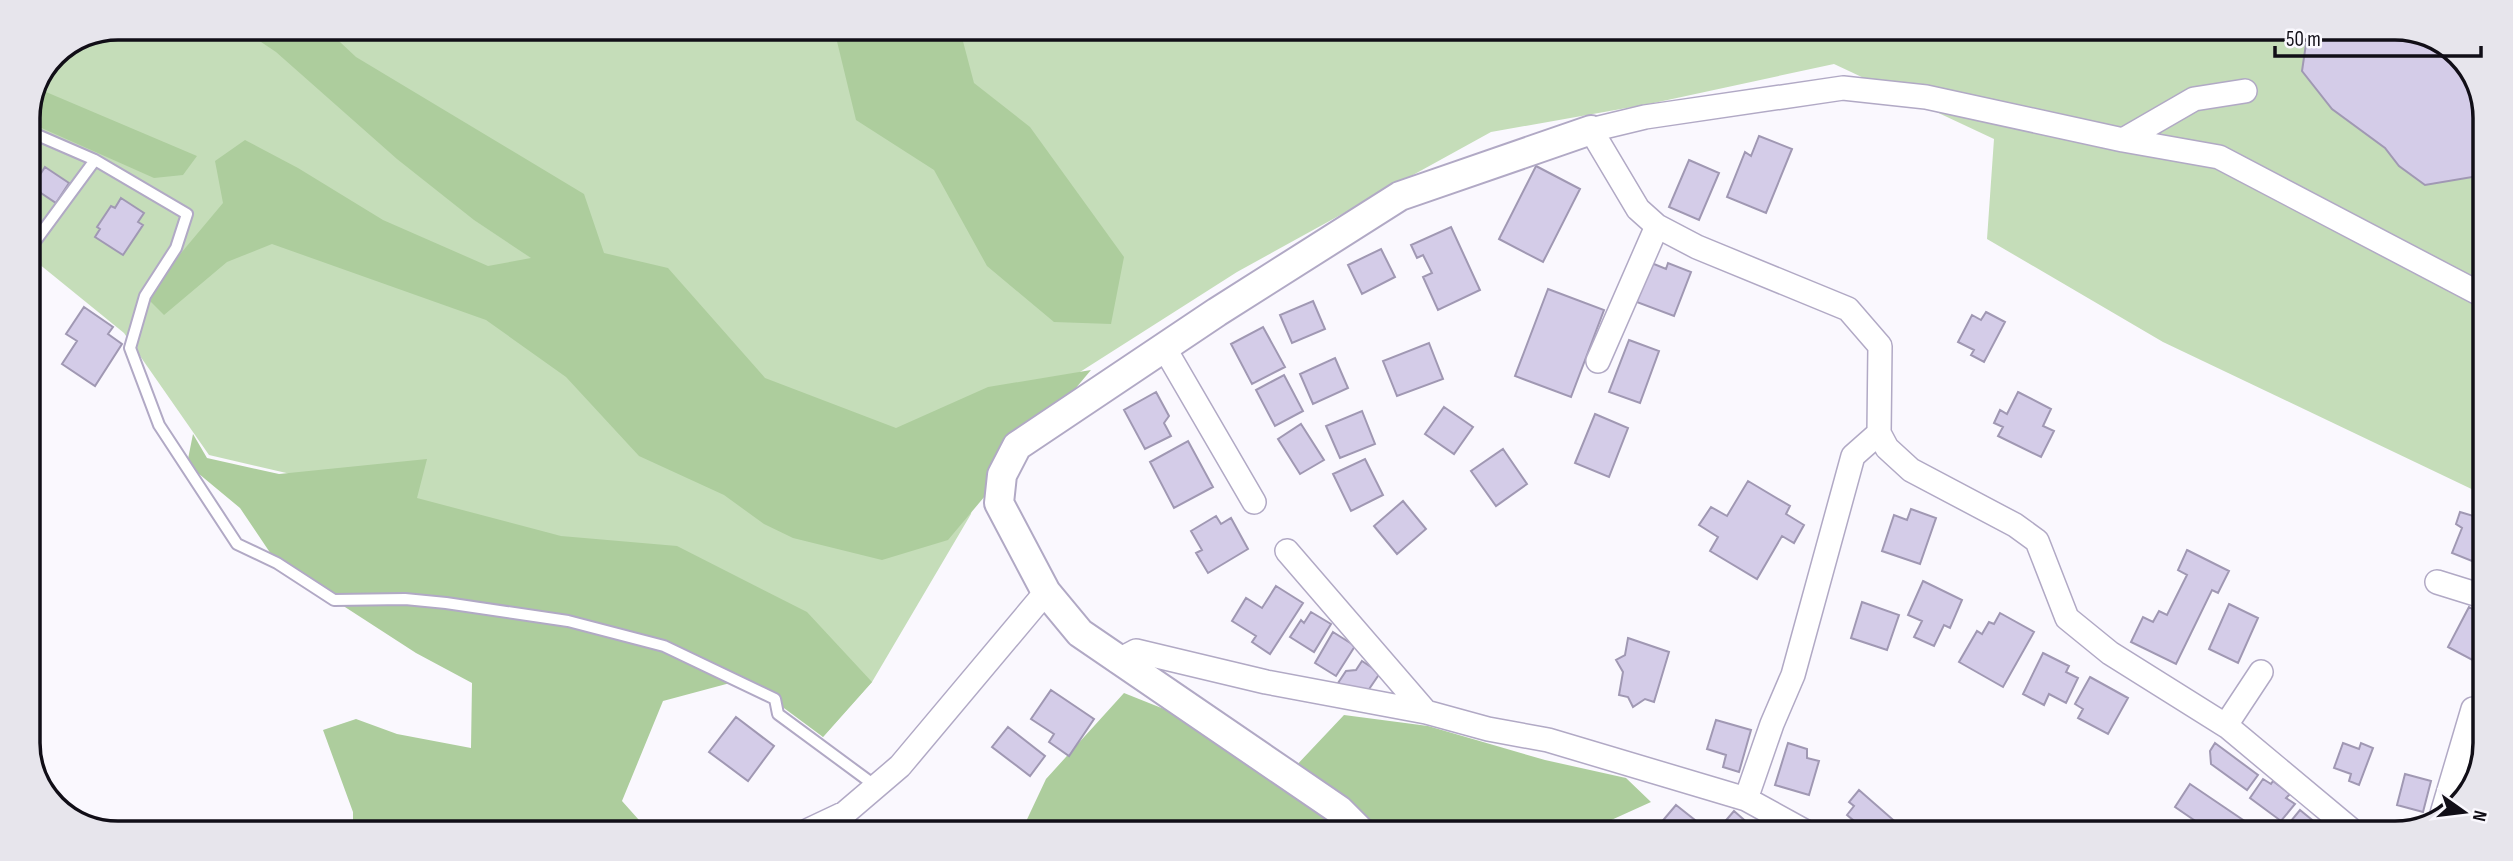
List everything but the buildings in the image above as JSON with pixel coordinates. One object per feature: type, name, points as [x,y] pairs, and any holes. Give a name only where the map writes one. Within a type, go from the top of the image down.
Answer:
[{"type":"street","points":[[1350,821],[1339,810],[1117,661],[1080,633],[1046,592],[999,503],[1002,475],[1017,446],[1400,196],[1591,130],[1645,117],[1843,88],[1926,97],[2123,140],[2219,157],[2473,290]]},
{"type":"street","points":[[2123,140],[2194,99],[2245,91]]},
{"type":"street","points":[[1591,130],[1639,209],[1657,226],[1697,247],[1848,309],[1880,346],[1879,433],[1887,448],[1910,470],[2015,525],[2037,541],[2067,618],[2110,653],[2226,725],[2341,821]]},
{"type":"street","points":[[1598,361],[1657,226]]},
{"type":"street","points":[[1165,349],[1254,502]]},
{"type":"street","points":[[1746,799],[1772,723],[1793,674],[1853,456],[1879,433]]},
{"type":"street","points":[[1287,551],[1426,712]]},
{"type":"street","points":[[2437,582],[2473,593]]},
{"type":"street","points":[[828,821],[845,813],[900,766],[1046,592]]},
{"type":"street","points":[[1117,661],[1136,650],[1266,682],[1426,712],[1488,729],[1548,740],[1746,799],[1786,821]]},
{"type":"street","points":[[2226,725],[2261,672]]},
{"type":"street","points":[[2453,777],[2473,709]]},
{"type":"lane","points":[[40,136],[95,160],[187,214],[176,248],[145,296],[130,348],[159,425],[237,544],[277,564],[334,600],[405,599],[446,603],[568,621],[664,646],[775,699],[778,714],[877,787]]},
{"type":"lane","points":[[40,235],[95,160]]},
{"type":"green space","points":[[118,40],[2395,40],[2420,44],[2446,60],[2457,71],[2467,88],[2473,113],[2473,490],[2163,342],[1987,239],[1994,139],[1834,64],[1649,104],[1491,132],[1237,272],[984,433],[971,514],[872,682],[823,737],[688,566],[209,455],[124,333],[40,265],[40,118],[46,88],[53,75],[75,53],[88,46]]},
{"type":"green space","points":[[258,40],[338,40],[356,57],[584,194],[604,253],[668,268],[765,378],[896,428],[988,387],[1091,370],[948,540],[882,560],[793,538],[764,524],[724,495],[639,456],[566,377],[486,320],[272,244],[227,262],[164,315],[145,296],[223,203],[215,161],[245,140],[298,168],[383,220],[488,266],[531,258],[474,220],[397,159],[276,52]]},
{"type":"green space","points":[[837,40],[963,40],[974,83],[1030,127],[1124,257],[1111,324],[1054,322],[987,266],[934,170],[856,120]]},
{"type":"green space","points":[[45,92],[197,156],[183,175],[154,178],[40,127]]},
{"type":"green space","points":[[193,434],[207,458],[279,474],[427,459],[417,498],[561,536],[677,546],[807,612],[872,682],[823,737],[745,679],[663,701],[622,801],[640,821],[353,821],[353,812],[323,730],[356,719],[397,734],[471,748],[472,683],[416,653],[277,563],[240,508],[187,464]]},
{"type":"green space","points":[[1124,693],[1184,717],[1293,769],[1344,715],[1428,726],[1545,760],[1626,778],[1651,802],[1609,821],[1026,821],[1046,779]]}]
